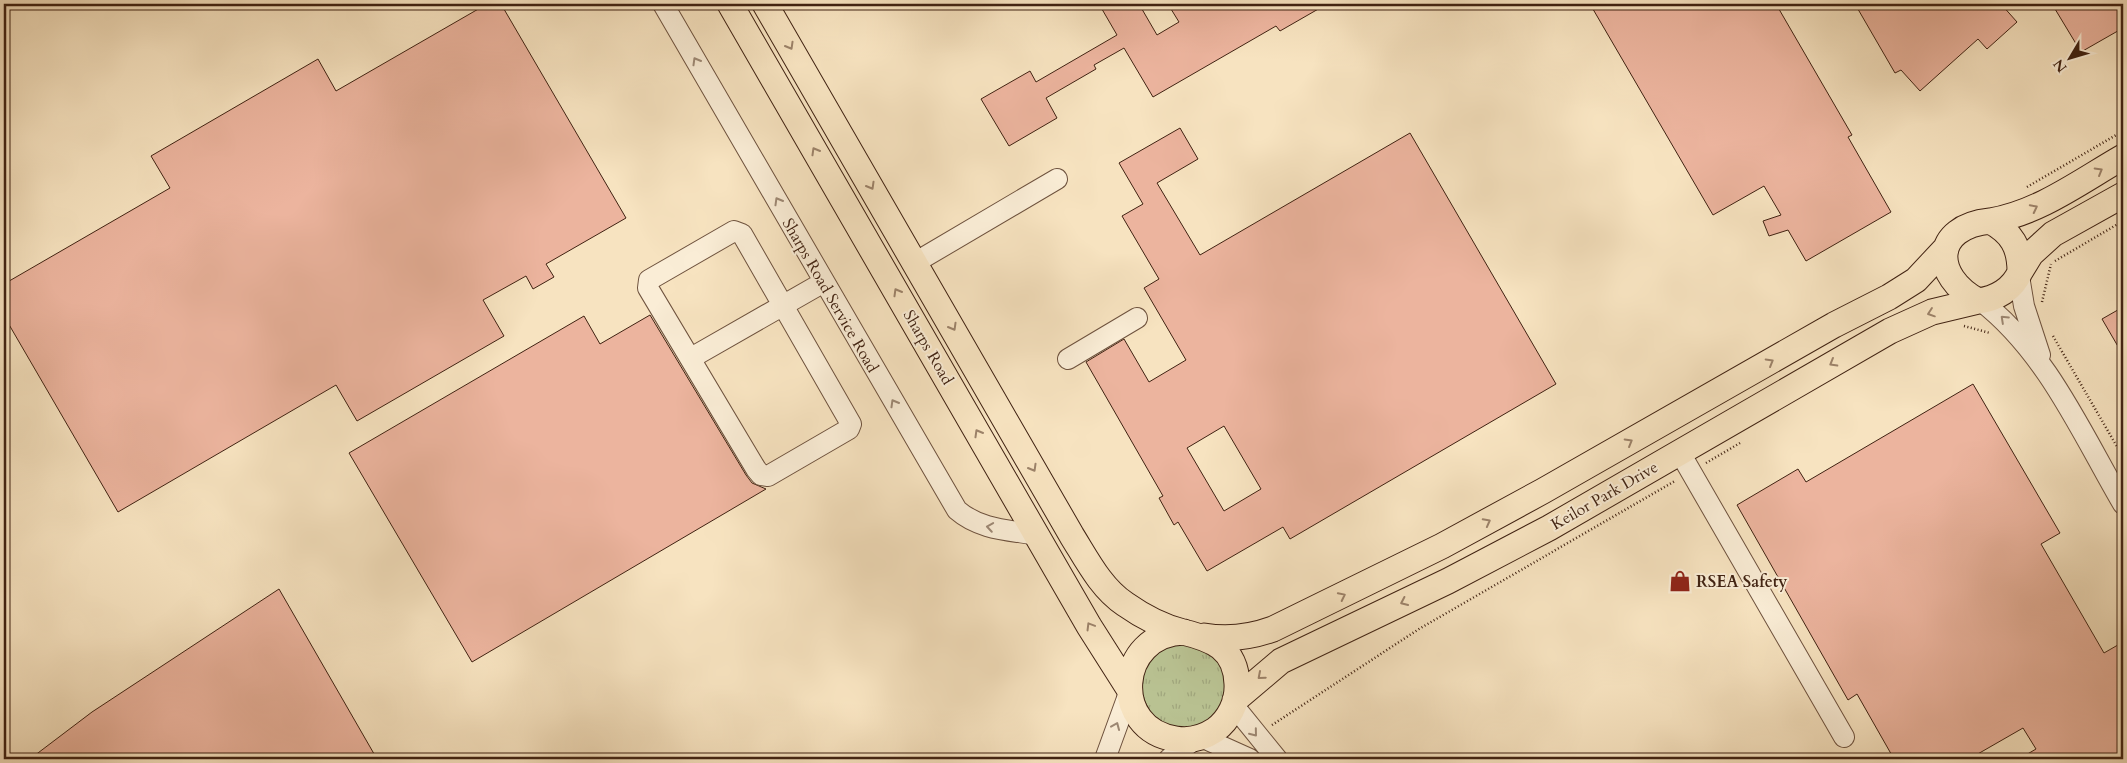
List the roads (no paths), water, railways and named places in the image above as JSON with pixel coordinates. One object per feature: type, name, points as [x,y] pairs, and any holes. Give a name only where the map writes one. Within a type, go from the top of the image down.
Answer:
[{"type":"main road","name":"Sharps Road","points":[[730,4],[1089,626],[1129,691]]},
{"type":"main road","name":"Sharps Road","points":[[765,4],[916,262],[1072,536],[1102,582],[1126,604],[1154,621],[1194,634]]},
{"type":"main road","points":[[2123,157],[2034,209],[2012,217],[1964,226],[1951,238],[1945,249],[1946,261],[1954,280],[1960,289],[1980,301],[1999,295],[2007,290],[2020,274],[2032,254],[2053,234],[2123,195]]},
{"type":"main road","points":[[1990,221],[2013,238],[2018,249],[2020,274]]},
{"type":"main road","name":"Keilor Park Drive","points":[[1194,634],[1231,638],[1273,629],[1442,546],[1543,491],[1834,325],[1906,288],[1945,249]]},
{"type":"main road","name":"Keilor Park Drive","points":[[1234,703],[1281,661],[1499,555],[1685,461],[1890,331],[1932,312],[1980,301]]},
{"type":"main road","points":[[1194,634],[1223,650],[1232,662],[1237,685],[1234,703],[1221,725],[1198,738],[1168,738],[1152,730],[1135,710],[1129,691],[1133,667],[1144,648],[1162,636],[1194,634]]},
{"type":"street","name":"Sharps Road Service Road","points":[[663,4],[957,510],[968,520],[980,525],[1038,536]]},
{"type":"street","points":[[916,262],[1057,179]]},
{"type":"street","points":[[734,231],[738,231],[851,424],[849,428],[768,476],[761,475],[756,470],[691,358],[648,288],[649,280],[706,246],[734,231]]},
{"type":"street","points":[[2020,274],[2024,306],[2045,369]]},
{"type":"street","points":[[691,358],[824,282]]},
{"type":"street","points":[[1980,301],[2002,318],[2045,369],[2123,503]]},
{"type":"street","points":[[1068,359],[1137,318]]},
{"type":"street","points":[[1685,461],[1844,737]]},
{"type":"street","points":[[1105,759],[1129,691]]},
{"type":"street","points":[[1234,703],[1258,738],[1276,759]]},
{"type":"street","points":[[1169,759],[1198,738],[1250,759]]},
{"type":"place","name":"RSEA Safety","points":[[1680,581]]}]
